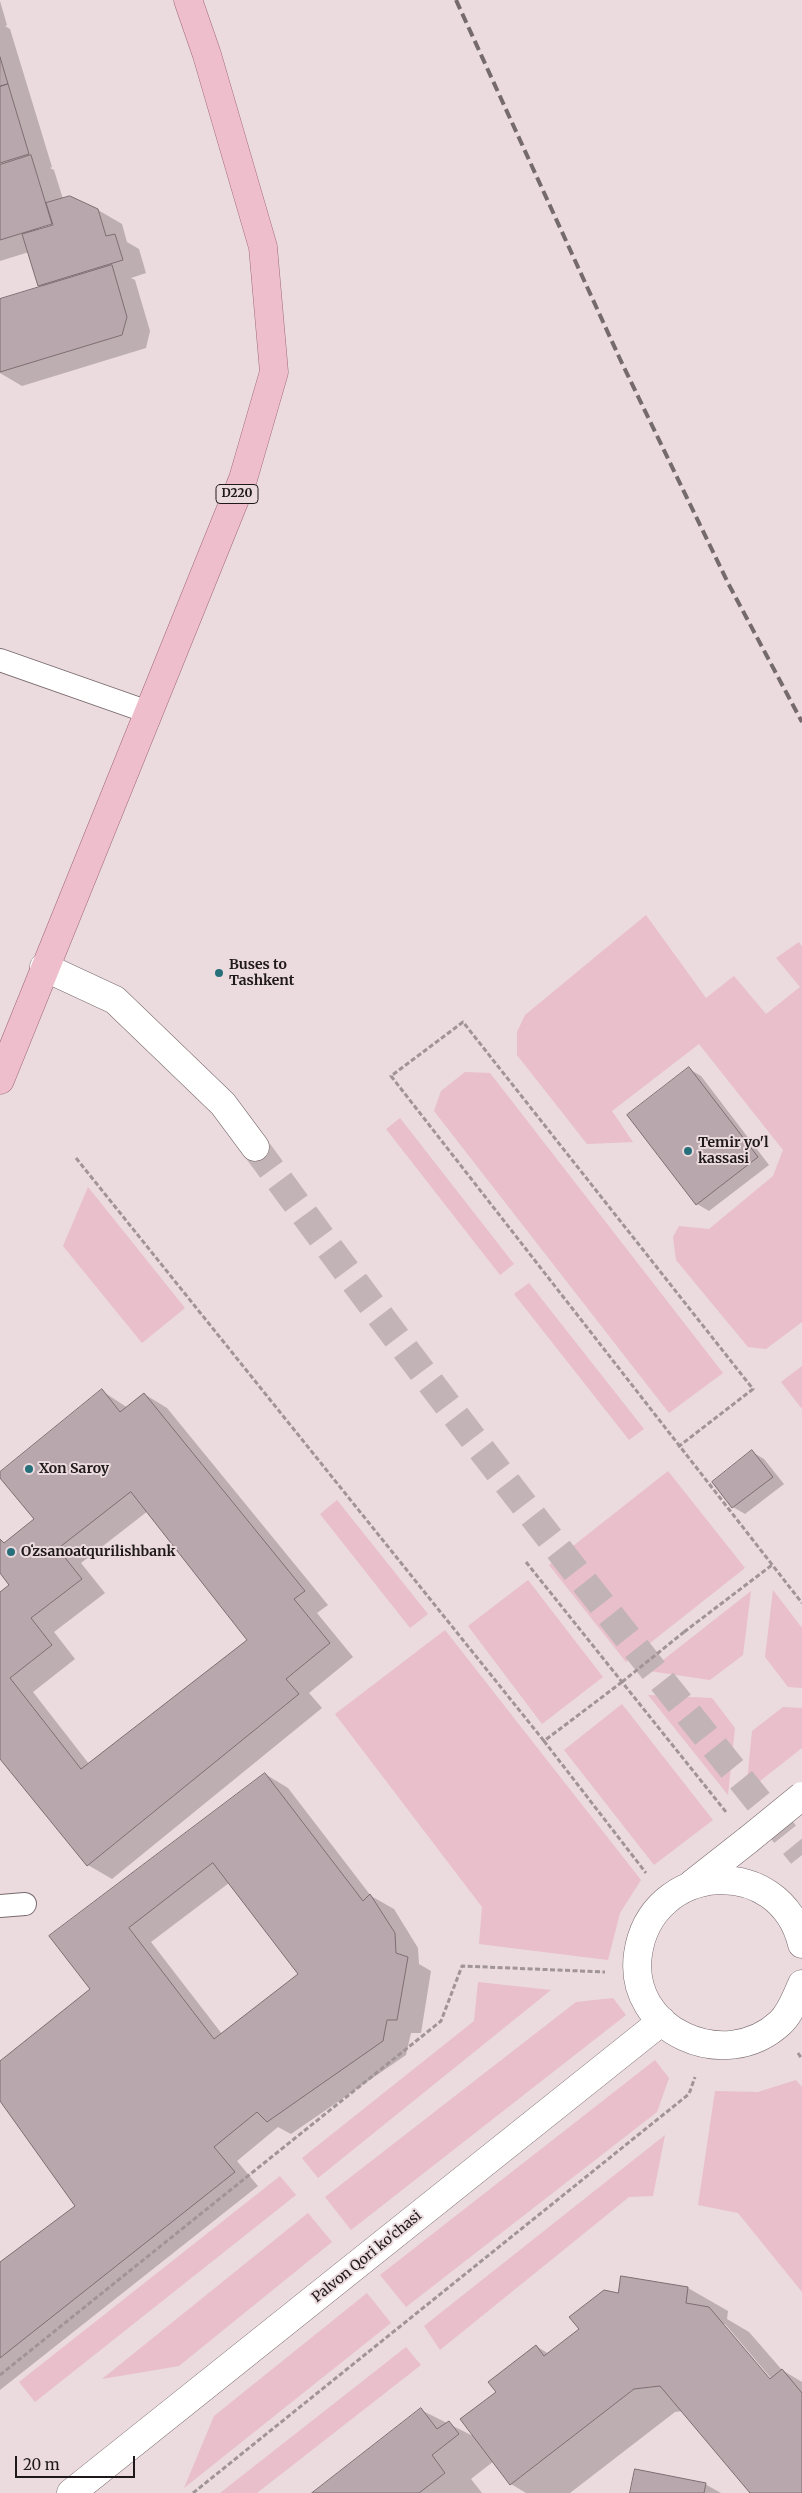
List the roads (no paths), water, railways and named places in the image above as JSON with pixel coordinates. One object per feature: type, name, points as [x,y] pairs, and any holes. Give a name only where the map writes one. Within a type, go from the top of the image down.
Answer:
[{"type":"main road","name":"D220","points":[[0,1080],[44,967],[243,479],[274,372],[263,247],[207,55],[188,0]]},
{"type":"street","points":[[44,967],[115,1000],[223,1104],[255,1148]]},
{"type":"street","points":[[799,1996],[780,2023],[758,2038],[732,2046],[706,2045],[681,2036],[662,2021],[652,2010],[643,1993],[638,1974],[638,1954],[644,1931],[656,1910],[802,1796]]},
{"type":"street","points":[[691,1884],[717,1879],[743,1882],[767,1892],[786,1909],[799,1932],[802,1944]]},
{"type":"street","name":"Palvon Qori ko'chasi","points":[[71,2493],[662,2021]]},
{"type":"lane","points":[[0,660],[148,712]]},
{"type":"lane","points":[[0,1906],[25,1904]]},
{"type":"tunnel","points":[[255,1147],[388,1327],[524,1505],[802,1855]]},
{"type":"railway","points":[[456,0],[620,359],[728,583],[802,722]]},
{"type":"place","name":"Buses to Tashkent","points":[[219,973]]},
{"type":"place","name":"Temir yo'l kassasi","points":[[688,1151]]},
{"type":"place","name":"Xon Saroy","points":[[29,1469]]},
{"type":"place","name":"Oʻzsanoatqurilishbank","points":[[11,1552]]}]
